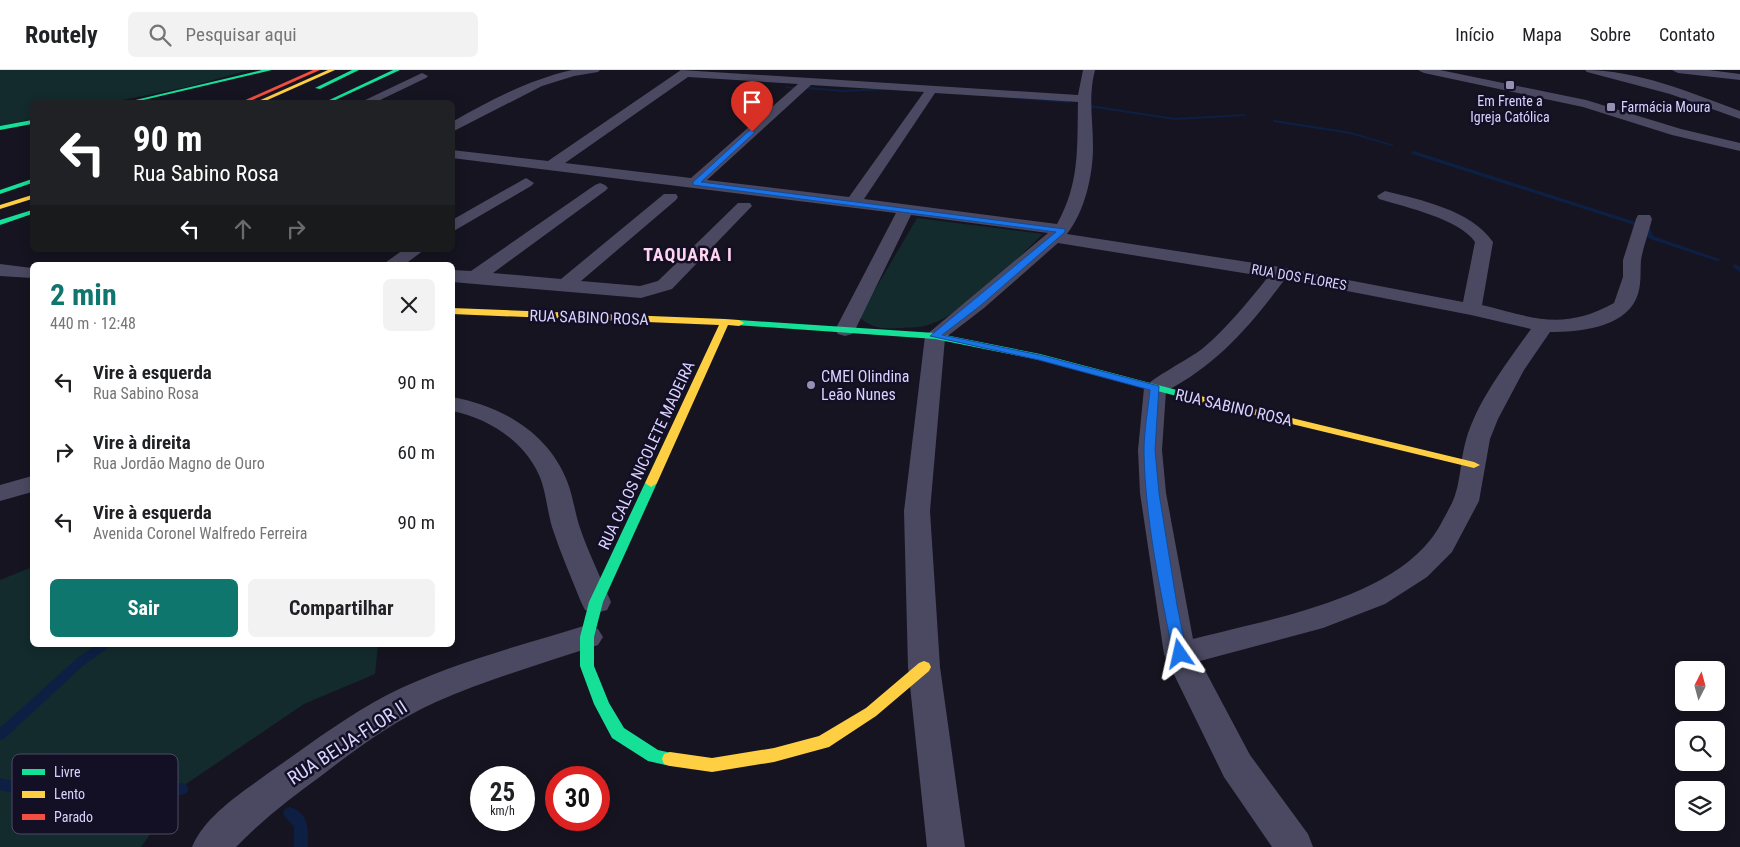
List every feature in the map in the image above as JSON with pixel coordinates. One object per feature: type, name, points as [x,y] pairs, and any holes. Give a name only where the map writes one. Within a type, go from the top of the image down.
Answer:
[{"type":"street","points":[[139,100],[268,70]]},
{"type":"street","points":[[249,100],[317,70]]},
{"type":"street","points":[[264,100],[332,70]]},
{"type":"street","points":[[289,100],[356,70]]},
{"type":"street","points":[[332,100],[397,70]]},
{"type":"street","points":[[455,126],[518,91],[557,73],[594,70]]},
{"type":"street","points":[[946,847],[924,667],[917,511],[935,336],[976,304],[1058,234],[1071,215],[1078,194],[1086,148],[1083,99],[1085,80],[1090,70]]},
{"type":"street","points":[[1424,70],[1586,104],[1677,132],[1740,147]]},
{"type":"street","points":[[1591,70],[1674,91],[1739,114]]},
{"type":"street","points":[[1678,70],[1740,77]]},
{"type":"street","points":[[551,166],[686,72],[1083,99]]},
{"type":"street","points":[[1697,72],[1740,86]]},
{"type":"street","points":[[371,100],[422,76]]},
{"type":"street","points":[[695,183],[809,80]]},
{"type":"street","points":[[853,204],[932,89]]},
{"type":"street","points":[[0,128],[30,122]]},
{"type":"street","name":"RUA DOS FLORES","points":[[455,154],[906,209],[1280,273],[1471,309],[1544,326],[1584,324],[1600,319],[1621,307],[1629,291],[1632,277],[1632,260],[1644,219]]},
{"type":"street","points":[[0,192],[30,182]]},
{"type":"street","points":[[455,225],[526,182]]},
{"type":"street","points":[[0,196],[30,187]]},
{"type":"street","points":[[474,277],[600,188]]},
{"type":"street","points":[[1385,196],[1465,224],[1480,234],[1484,242],[1471,309]]},
{"type":"street","points":[[565,285],[670,197]]},
{"type":"street","points":[[0,207],[30,198]]},
{"type":"street","points":[[455,276],[641,292],[665,285],[744,206]]},
{"type":"street","points":[[845,330],[906,209]]},
{"type":"street","points":[[0,223],[30,213]]},
{"type":"street","points":[[396,262],[412,252]]},
{"type":"street","points":[[3,269],[30,273]]},
{"type":"street","points":[[1280,273],[1234,331],[1207,357],[1182,376],[1155,388],[1150,450],[1153,493],[1170,605],[1180,654],[1237,766],[1294,847]]},
{"type":"street","name":"RUA SABINO ROSA","points":[[455,311],[724,322],[935,336],[1040,358],[1155,388],[1474,465]]},
{"type":"street","name":"RUA CALOS NICOLETE MADEIRA","points":[[724,322],[596,602],[587,638],[587,666],[602,704],[618,733],[654,756],[712,765],[774,756],[823,742],[871,712],[924,667]]},
{"type":"street","points":[[1180,654],[1312,620],[1374,596],[1417,570],[1442,545],[1466,501],[1478,438],[1486,419],[1513,370],[1544,326]]},
{"type":"street","points":[[455,404],[468,406],[502,420],[534,447],[549,469],[566,528],[596,602]]},
{"type":"street","points":[[0,493],[30,485]]},
{"type":"street","name":"RUA BEIJA-FLOR II","points":[[211,847],[225,830],[257,802],[344,739],[401,704],[481,670],[587,638]]},
{"type":"green space","points":[[0,70],[250,70],[187,87],[123,100],[30,100],[30,119],[0,126]]},
{"type":"green space","points":[[917,218],[1043,234],[989,286],[943,319],[918,327],[889,328],[874,326],[859,317]]},
{"type":"green space","points":[[30,568],[30,647],[378,647],[375,674],[304,704],[186,784],[178,795],[178,754],[12,754],[12,834],[150,834],[141,847],[0,847],[0,580]]},
{"type":"waterway","points":[[786,87],[797,88]]},
{"type":"waterway","points":[[808,88],[843,91],[887,89]]},
{"type":"waterway","points":[[996,96],[1068,102]]},
{"type":"waterway","points":[[1090,106],[1175,119],[1244,115]]},
{"type":"waterway","points":[[1275,121],[1351,133],[1392,145]]},
{"type":"waterway","points":[[1414,153],[1640,225]]},
{"type":"waterway","points":[[1643,226],[1647,228],[1650,237],[1719,260]]},
{"type":"waterway","points":[[1735,266],[1740,270]]},
{"type":"waterway","points":[[0,735],[80,662],[101,647]]},
{"type":"waterway","points":[[0,784],[12,787]]},
{"type":"waterway","points":[[178,789],[182,789]]},
{"type":"waterway","points":[[290,813],[301,824],[301,847]]},
{"type":"traffic: fast","points":[[139,100],[269,70]]},
{"type":"traffic: fast","points":[[318,88],[356,70]]},
{"type":"traffic: fast","points":[[332,100],[397,70]]},
{"type":"traffic: fast","points":[[0,128],[30,122]]},
{"type":"traffic: fast","points":[[0,192],[30,182]]},
{"type":"traffic: fast","points":[[0,223],[30,213]]},
{"type":"traffic: fast","points":[[739,323],[935,336],[1040,357],[1188,396]]},
{"type":"traffic: fast","points":[[651,483],[596,602],[587,637],[587,666],[602,704],[618,733],[654,756],[670,759]]},
{"type":"traffic: slow","points":[[264,100],[332,70]]},
{"type":"traffic: slow","points":[[0,207],[30,198]]},
{"type":"traffic: slow","points":[[455,311],[739,323]]},
{"type":"traffic: slow","points":[[651,483],[725,322]]},
{"type":"traffic: slow","points":[[1188,396],[1474,465]]},
{"type":"traffic: slow","points":[[670,759],[712,765],[774,755],[823,742],[871,712],[924,667]]},
{"type":"traffic: jam","points":[[249,100],[317,70]]},
{"type":"place","name":"Em Frente a Igreja Católica","points":[[1510,85]]},
{"type":"place","name":"Farmácia Moura","points":[[1611,107]]},
{"type":"place","name":"CMEI Olindina Leão Nunes","points":[[811,385]]},
{"type":"district","name":"TAQUARA I","points":[[688,255]]},
{"type":"route","points":[[752,132],[695,183],[1062,230],[1015,272],[935,336],[1040,358],[1155,388],[1150,450],[1153,493],[1170,605],[1180,654]]}]
